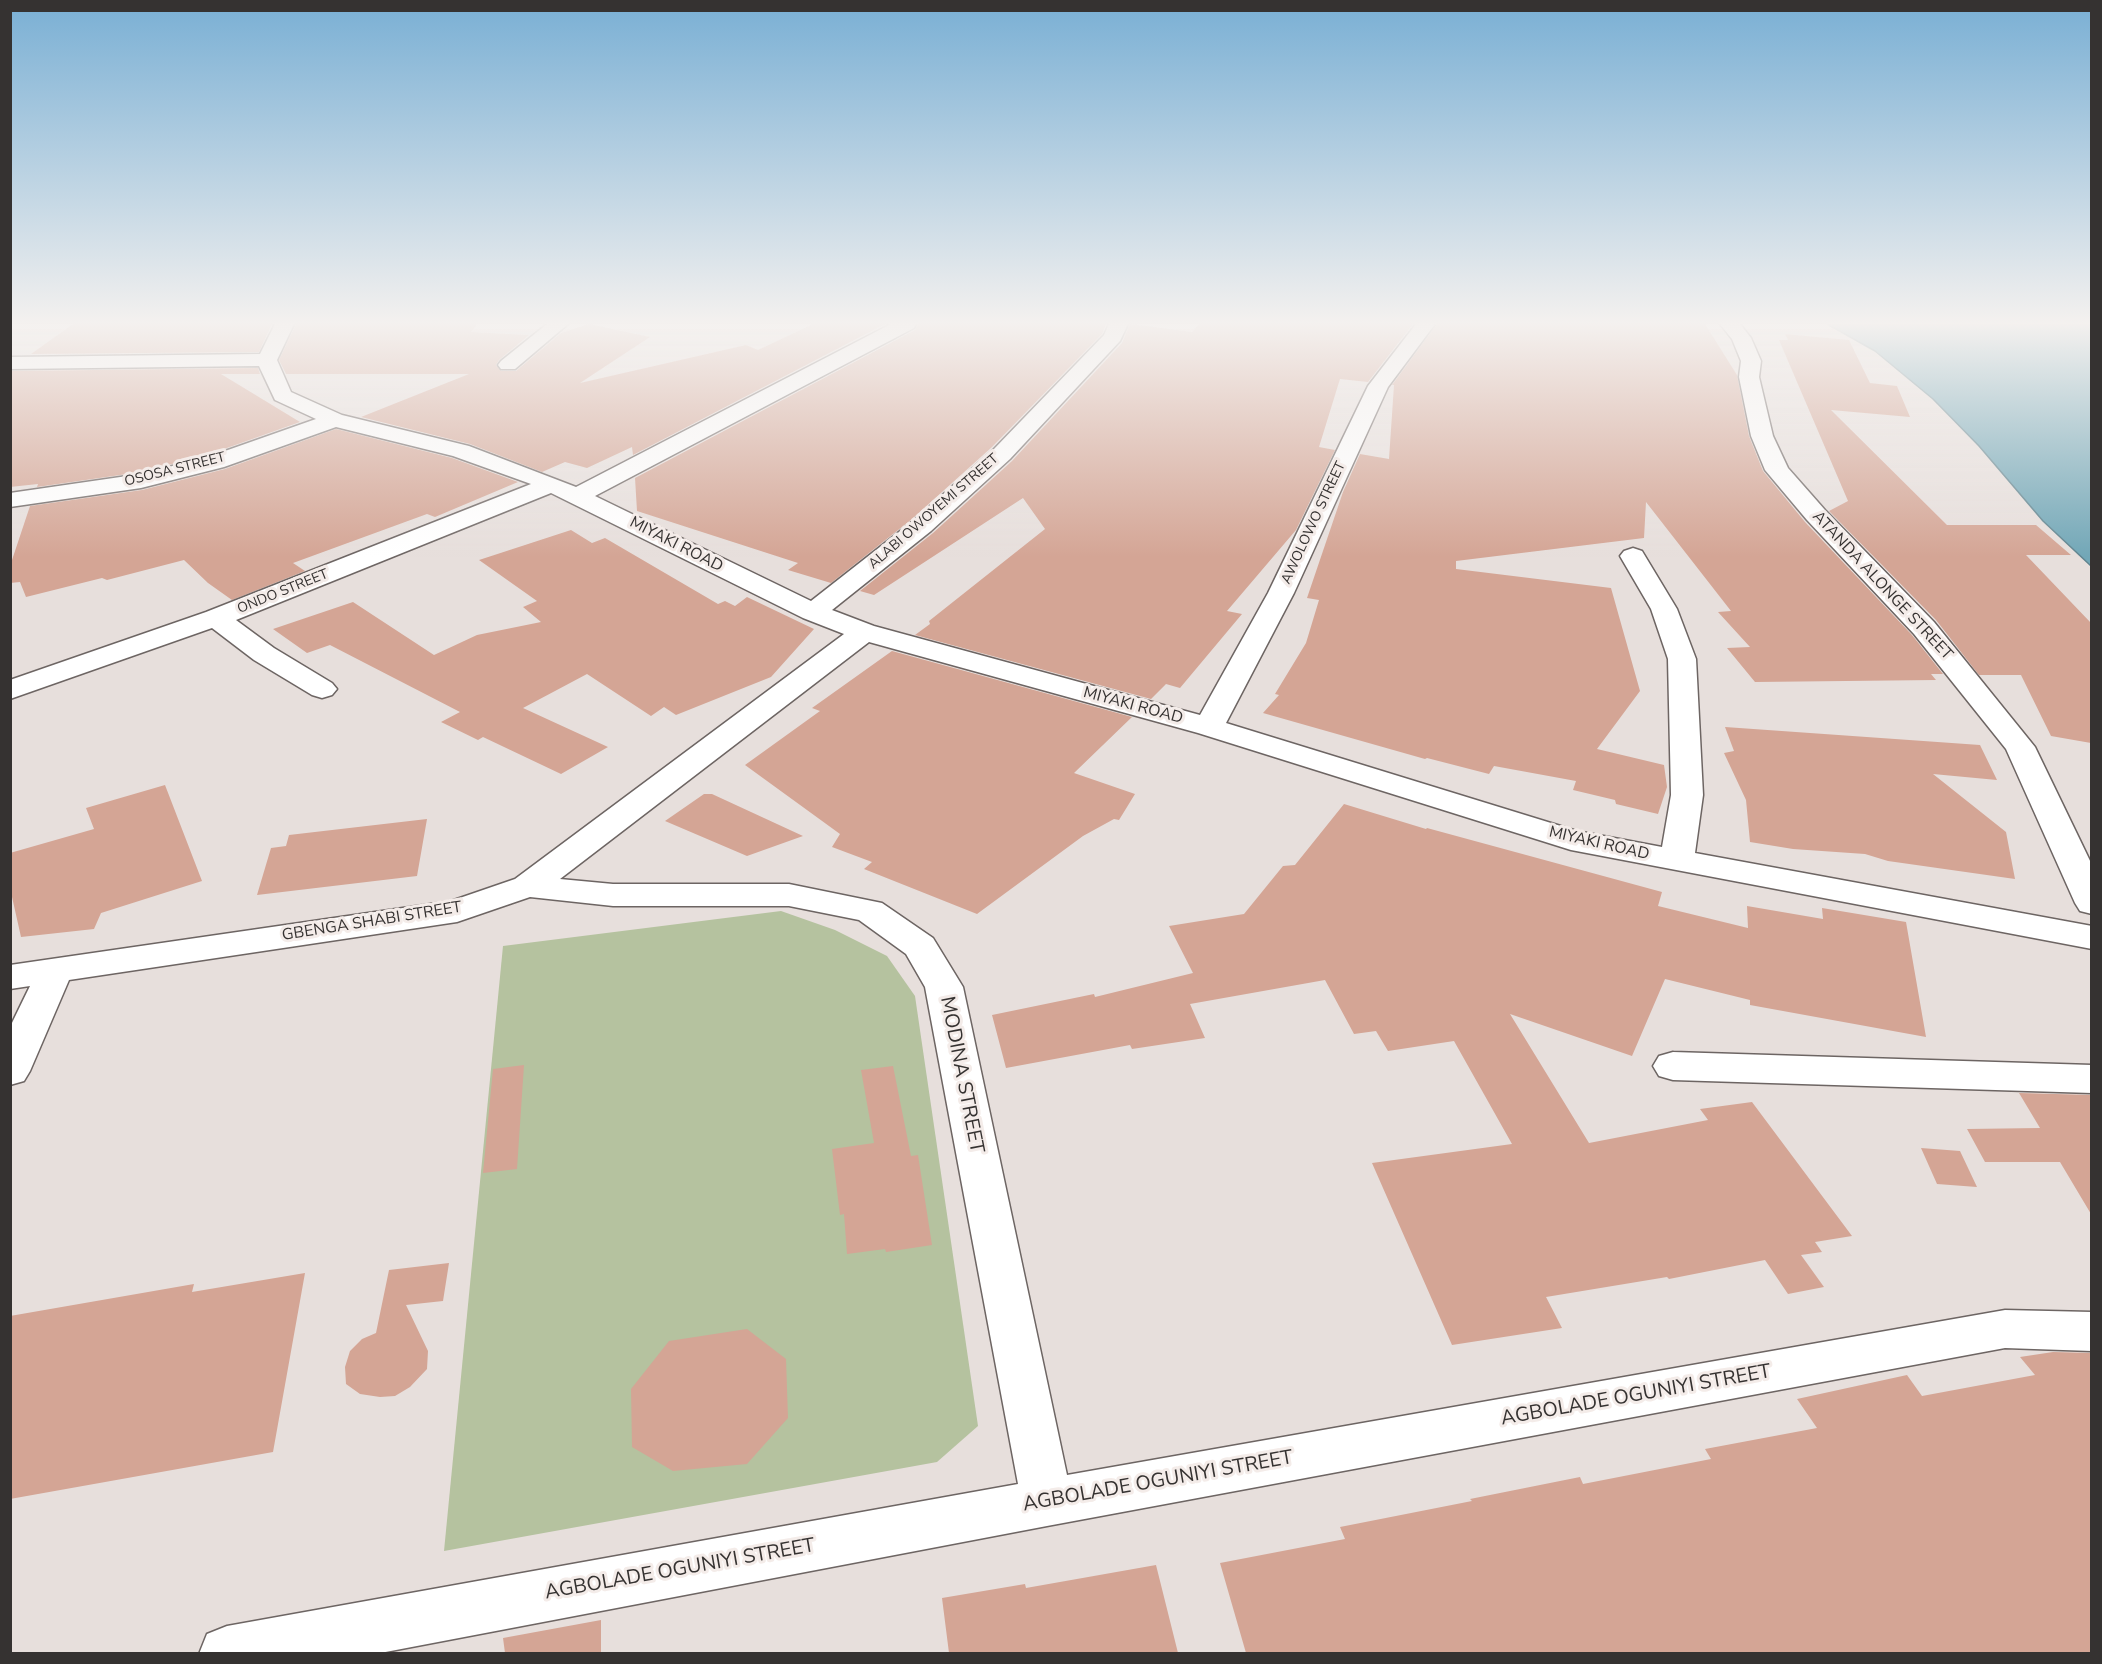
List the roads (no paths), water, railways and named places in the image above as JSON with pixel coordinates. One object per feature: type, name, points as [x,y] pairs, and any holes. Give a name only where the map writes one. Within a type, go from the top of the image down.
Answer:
[{"type":"street","name":"MIYAKI ROAD","points":[[294,402],[335,420],[461,451],[552,484],[813,612],[864,632],[1209,727],[1571,840],[2091,938]]},
{"type":"street","points":[[577,496],[758,402]]},
{"type":"street","name":"ALABI OWOYEMI STREET","points":[[813,612],[922,526],[1002,453],[1051,402]]},
{"type":"street","name":"AWOLOWO STREET","points":[[1209,727],[1281,593],[1371,402]]},
{"type":"street","name":"ATANDA ALONGE STREET","points":[[1754,402],[1762,436],[1777,470],[1816,515],[1924,628],[2020,747],[2091,903]]},
{"type":"street","name":"OSOSA STREET","points":[[10,500],[141,481],[216,462],[335,420]]},
{"type":"street","name":"ONDO STREET","points":[[10,690],[216,618],[552,484]]},
{"type":"street","points":[[1633,556],[1664,609],[1682,659],[1687,795],[1677,861]]},
{"type":"street","points":[[216,618],[264,654],[322,689]]},
{"type":"street","name":"GBENGA SHABI STREET","points":[[10,977],[457,911],[527,886],[864,632]]},
{"type":"street","name":"MODINA STREET","points":[[527,886],[613,895],[789,895],[870,911],[920,946],[944,987],[1047,1502]]},
{"type":"street","points":[[10,1071],[55,970]]},
{"type":"street","points":[[1673,1066],[2091,1079]]},
{"type":"street","name":"AGBOLADE OGUNIYI STREET","points":[[227,1653],[2005,1329],[2091,1332]]},
{"type":"water","points":[[1936,402],[2091,402],[2091,566],[2043,521],[1979,446]]}]
